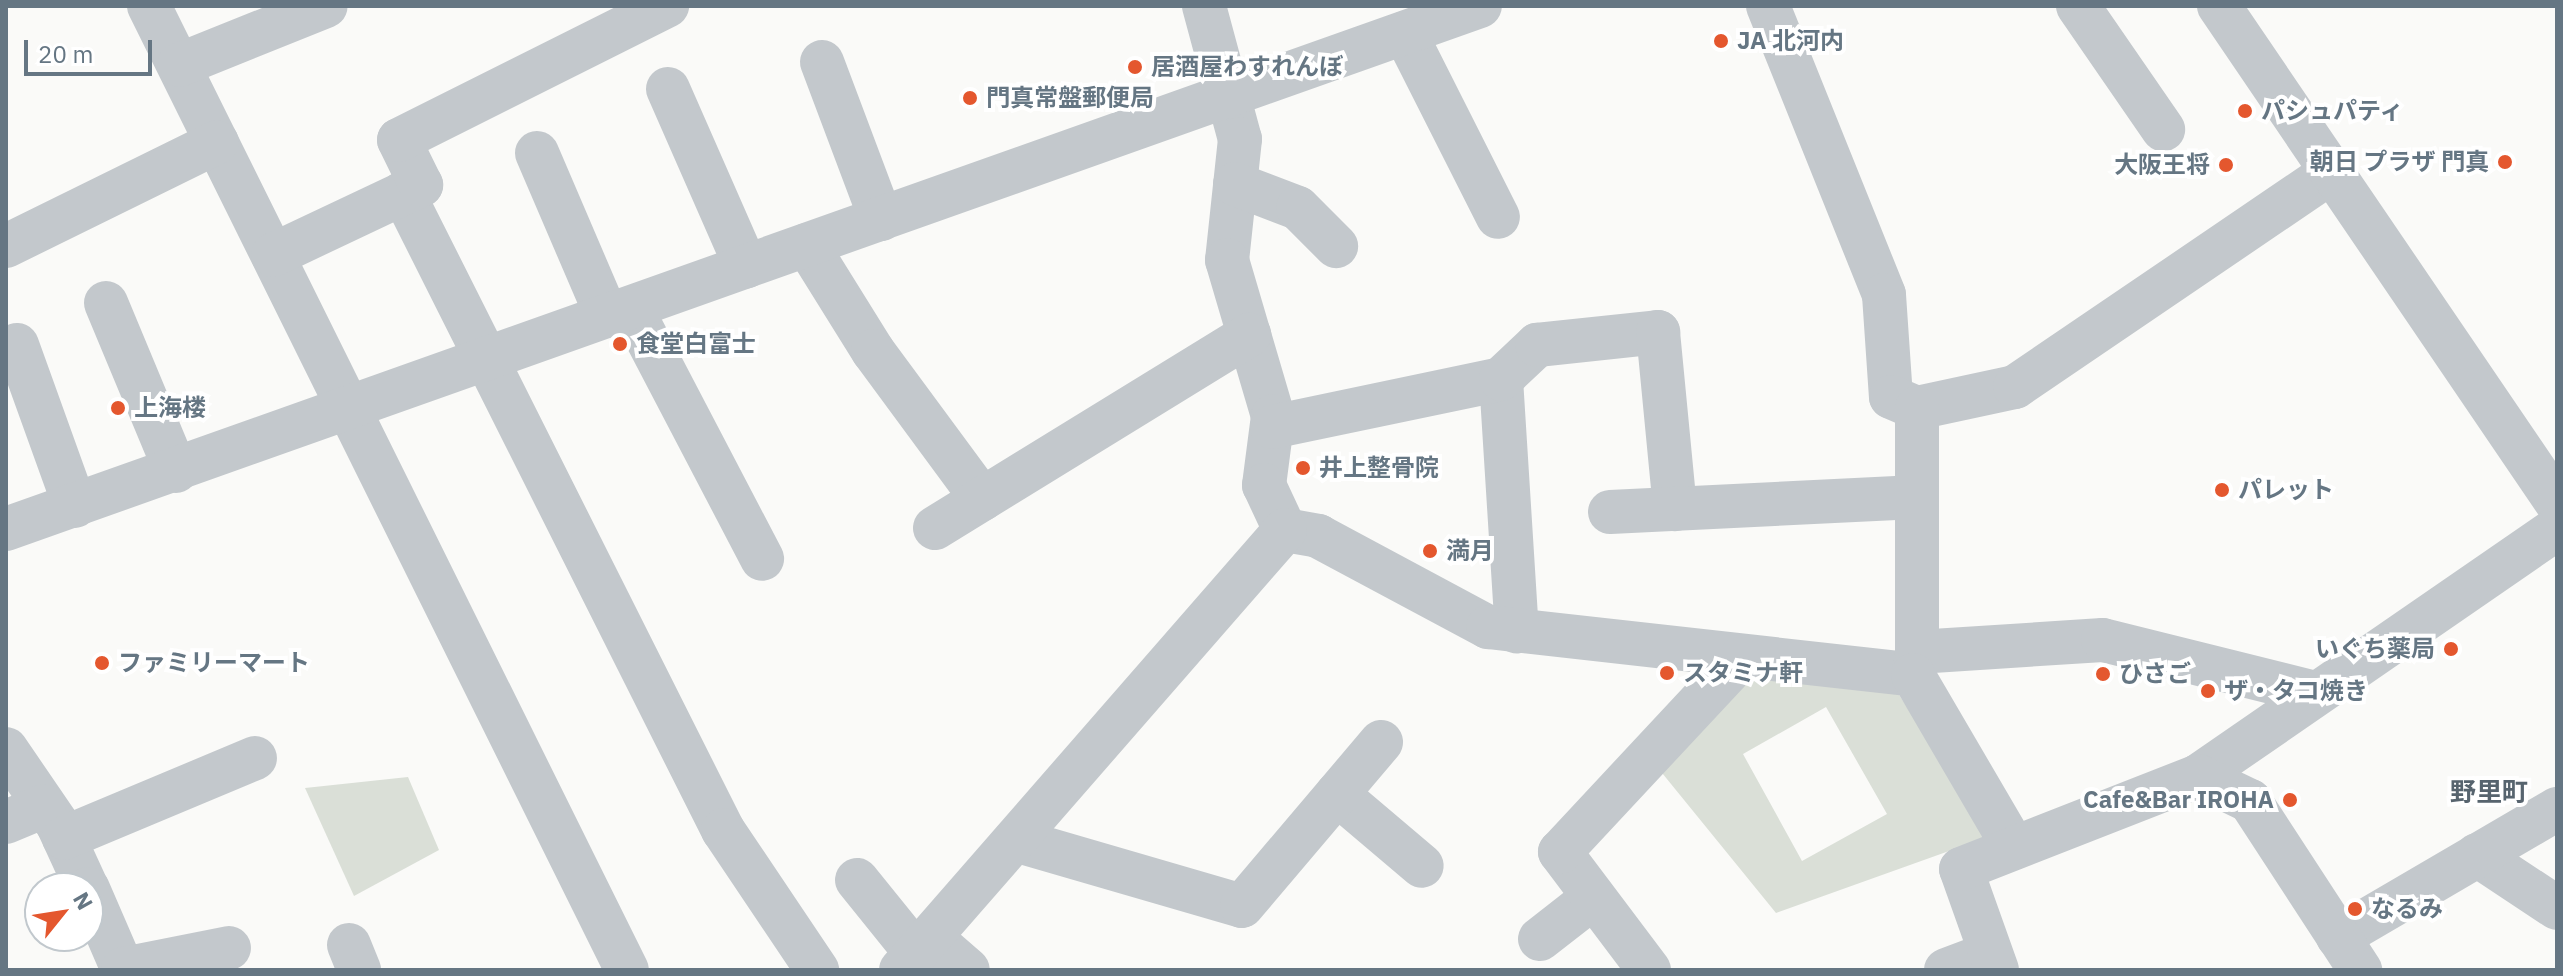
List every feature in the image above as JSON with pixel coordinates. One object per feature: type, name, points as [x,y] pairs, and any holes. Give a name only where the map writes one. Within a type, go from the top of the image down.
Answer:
[{"type":"street","points":[[149,6],[627,970]]},
{"type":"street","points":[[179,65],[326,6]]},
{"type":"street","points":[[273,255],[421,185],[399,140],[667,6]]},
{"type":"street","points":[[1204,6],[1226,97],[1240,139],[1227,260],[1272,427],[1264,485],[1285,530]]},
{"type":"street","points":[[6,529],[349,411],[483,360],[1480,6]]},
{"type":"street","points":[[1768,6],[1884,295],[1891,397],[1917,408],[2015,387],[2331,172]]},
{"type":"street","points":[[2078,6],[2163,129]]},
{"type":"street","points":[[2219,6],[2557,503]]},
{"type":"street","points":[[1405,33],[1498,217]]},
{"type":"street","points":[[822,62],[881,219]]},
{"type":"street","points":[[668,89],[746,267]]},
{"type":"street","points":[[6,246],[217,142]]},
{"type":"street","points":[[537,153],[619,312],[762,559]]},
{"type":"street","points":[[1235,184],[1298,208],[1336,246]]},
{"type":"street","points":[[403,193],[483,360],[723,830],[817,970]]},
{"type":"street","points":[[807,245],[873,351],[982,499]]},
{"type":"street","points":[[106,303],[176,471]]},
{"type":"street","points":[[1272,427],[1501,379],[1537,345],[1658,332],[1675,509]]},
{"type":"street","points":[[935,528],[1249,335]]},
{"type":"street","points":[[17,345],[75,506]]},
{"type":"street","points":[[1501,379],[1517,631]]},
{"type":"street","points":[[1917,408],[1915,663],[2014,848]]},
{"type":"street","points":[[1610,512],[1917,497]]},
{"type":"street","points":[[1946,970],[1993,962],[1961,869],[2198,776],[2557,528]]},
{"type":"street","points":[[1285,530],[1318,536],[1488,627],[1740,659],[1915,663],[2103,640],[2316,693]]},
{"type":"street","points":[[916,953],[1285,530]]},
{"type":"street","points":[[1649,970],[1560,852],[1740,659]]},
{"type":"street","points":[[1015,840],[1242,906],[1381,742]]},
{"type":"street","points":[[6,749],[38,822],[75,872]]},
{"type":"street","points":[[38,822],[255,758]]},
{"type":"street","points":[[2198,776],[2250,801],[2349,954],[2477,855],[2557,809]]},
{"type":"street","points":[[1337,794],[1422,866]]},
{"type":"street","points":[[2477,855],[2557,908]]},
{"type":"street","points":[[857,880],[916,953],[968,970]]},
{"type":"street","points":[[1540,939],[1594,897]]},
{"type":"street","points":[[104,933],[117,968],[229,948]]},
{"type":"shaded area","points":[[1762,668],[1890,681],[1991,836],[1776,913],[1658,768]],"holes":[[[1826,707],[1887,814],[1802,861],[1743,754]]]},
{"type":"shaded area","points":[[408,777],[439,850],[354,896],[305,788]]},
{"type":"place","name":"JA 北河内","points":[[1721,41]]},
{"type":"place","name":"居酒屋わすれんぼ","points":[[1135,67]]},
{"type":"place","name":"門真常盤郵便局","points":[[970,98]]},
{"type":"place","name":"パシュパティ","points":[[2245,111]]},
{"type":"place","name":"朝日 プラザ 門真","points":[[2505,162]]},
{"type":"place","name":"大阪王将","points":[[2226,165]]},
{"type":"place","name":"食堂白富士","points":[[620,344]]},
{"type":"place","name":"上海楼","points":[[118,408]]},
{"type":"place","name":"井上整骨院","points":[[1303,468]]},
{"type":"place","name":"パレット","points":[[2222,490]]},
{"type":"place","name":"満月","points":[[1430,551]]},
{"type":"place","name":"いぐち薬局","points":[[2451,649]]},
{"type":"place","name":"ファミリーマート","points":[[102,663]]},
{"type":"place","name":"スタミナ軒","points":[[1667,673]]},
{"type":"place","name":"ひさご","points":[[2103,674]]},
{"type":"place","name":"ザ・タコ焼き","points":[[2208,691]]},
{"type":"place","name":"Cafe&Bar IROHA","points":[[2290,800]]},
{"type":"place","name":"なるみ","points":[[2355,909]]},
{"type":"district","name":"野里町","points":[[2489,792]]}]
